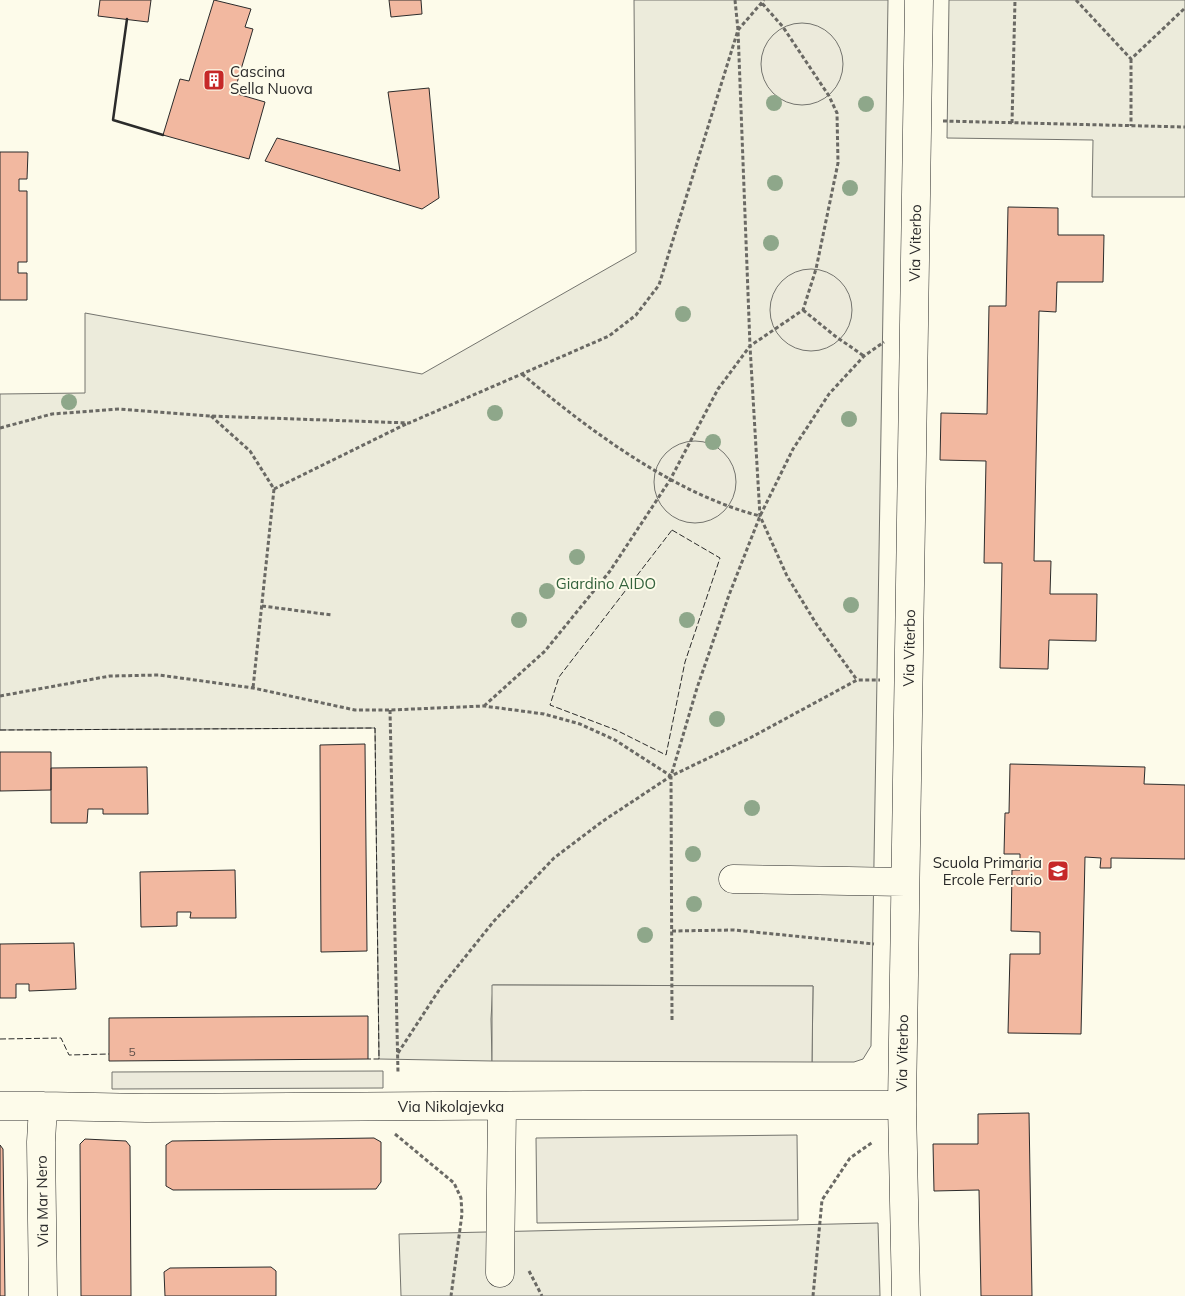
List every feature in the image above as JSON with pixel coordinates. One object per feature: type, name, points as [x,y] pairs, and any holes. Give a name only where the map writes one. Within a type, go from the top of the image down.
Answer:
[{"type":"street","name":"Via Viterbo","points":[[906,1296],[902,1106],[919,0]]},
{"type":"street","points":[[733,879],[905,882]]},
{"type":"street","name":"Via Nikolajevka","points":[[0,1106],[146,1108],[902,1106]]},
{"type":"street","name":"Via Mar Nero","points":[[42,1106],[43,1296]]},
{"type":"street","points":[[500,1273],[502,1106]]},
{"type":"path","points":[[735,0],[738,30],[750,346],[760,516],[787,576],[816,625],[857,680]]},
{"type":"path","points":[[1012,123],[1015,0]]},
{"type":"path","points":[[1076,0],[1130,59],[1131,126]]},
{"type":"path","points":[[274,489],[409,423],[609,336],[636,315],[658,286],[738,30],[762,1],[783,27],[829,96],[836,113],[838,163],[816,269],[803,310],[750,346],[718,389],[670,480],[610,571],[544,651],[484,706]]},
{"type":"path","points":[[1130,59],[1185,8]]},
{"type":"path","points":[[942,121],[1185,127]]},
{"type":"path","points":[[803,310],[864,356]]},
{"type":"path","points":[[672,1020],[671,776],[700,678],[729,595],[760,516],[793,449],[829,394],[864,356],[884,342]]},
{"type":"path","points":[[522,374],[566,411],[615,446],[670,480],[736,510],[760,516]]},
{"type":"path","points":[[0,428],[52,414],[119,409],[210,416],[409,423]]},
{"type":"path","points":[[210,416],[250,451],[274,489],[253,688]]},
{"type":"path","points":[[262,606],[332,615]]},
{"type":"path","points":[[0,696],[110,676],[159,675],[253,688],[355,710],[484,706],[544,714],[580,724],[615,740],[671,776]]},
{"type":"path","points":[[398,1053],[441,987],[482,935],[554,858],[603,821],[671,776],[748,739],[857,680],[880,680]]},
{"type":"path","points":[[390,710],[398,1073]]},
{"type":"path","points":[[672,931],[734,930],[874,944]]},
{"type":"path","points":[[392,1132],[454,1183],[461,1198],[462,1214],[452,1296]]},
{"type":"path","points":[[813,1296],[822,1200],[850,1158],[873,1142]]},
{"type":"path","points":[[529,1273],[542,1296]]},
{"type":"green space","name":"Giardino AIDO","points":[[634,0],[888,0],[871,1046],[863,1059],[854,1062],[812,1062],[813,986],[493,985],[491,1019],[492,1061],[379,1059],[375,728],[0,730],[0,394],[85,393],[85,313],[422,374],[636,252]]},
{"type":"green space","points":[[949,0],[1185,0],[1185,197],[1092,197],[1093,140],[947,138]]},
{"type":"green space","points":[[878,1223],[880,1296],[401,1296],[399,1234]]},
{"type":"shaded area","points":[[794,23],[810,23],[825,30],[836,41],[843,56],[840,80],[831,93],[810,105],[794,105],[779,98],[768,87],[761,72],[761,56],[768,41],[779,30]]},
{"type":"shaded area","points":[[803,269],[819,269],[834,276],[845,287],[852,302],[849,326],[840,339],[819,351],[803,351],[788,344],[777,333],[770,318],[770,302],[777,287],[788,276]]},
{"type":"shaded area","points":[[687,441],[703,441],[718,448],[729,459],[736,474],[733,498],[724,511],[703,523],[687,523],[672,516],[661,505],[654,490],[654,474],[661,459],[672,448]]},
{"type":"shaded area","points":[[492,985],[813,986],[812,1062],[492,1061]]},
{"type":"shaded area","points":[[383,1071],[383,1088],[112,1089],[112,1072]]},
{"type":"shaded area","points":[[797,1135],[798,1220],[537,1223],[536,1138]]},
{"type":"building","points":[[100,0],[151,0],[148,22],[98,16]]},
{"type":"building","name":"Cascina Sella Nuova","points":[[214,0],[251,9],[245,27],[253,29],[234,93],[265,102],[249,159],[163,135],[180,79],[189,81]]},
{"type":"building","points":[[389,0],[421,0],[422,14],[391,17]]},
{"type":"building","name":"Cascina Sella Nuova","points":[[429,88],[439,198],[422,209],[265,161],[277,138],[400,171],[388,92]]},
{"type":"building","points":[[0,152],[28,152],[27,179],[19,179],[19,191],[27,191],[27,262],[18,262],[18,273],[27,273],[27,300],[0,300]]},
{"type":"building","points":[[1008,207],[1058,208],[1058,235],[1104,235],[1103,282],[1057,282],[1056,312],[1039,311],[1034,561],[1051,561],[1050,594],[1097,594],[1096,641],[1049,640],[1048,669],[1000,668],[1002,563],[984,563],[986,461],[940,460],[941,413],[987,414],[989,306],[1006,306]]},
{"type":"building","points":[[365,744],[367,951],[321,952],[320,745]]},
{"type":"building","points":[[0,752],[51,752],[51,790],[0,791]]},
{"type":"building","points":[[1010,764],[1145,767],[1144,784],[1185,785],[1185,859],[1111,858],[1111,868],[1100,868],[1101,858],[1085,857],[1081,1034],[1008,1033],[1010,954],[1040,954],[1040,932],[1011,931],[1012,870],[1020,870],[1020,854],[1004,854],[1005,813],[1009,813]]},
{"type":"building","points":[[147,767],[148,814],[103,814],[103,809],[88,809],[87,823],[51,823],[51,768]]},
{"type":"building","points":[[235,870],[236,918],[190,918],[191,912],[177,912],[177,926],[141,927],[140,872]]},
{"type":"building","points":[[74,943],[76,989],[29,991],[29,984],[16,984],[16,998],[0,998],[0,944]]},
{"type":"building","points":[[368,1016],[368,1059],[109,1061],[109,1018]]},
{"type":"building","points":[[1029,1113],[1032,1296],[981,1296],[979,1190],[934,1191],[933,1144],[978,1144],[978,1114]]},
{"type":"building","points":[[374,1138],[381,1142],[381,1182],[376,1189],[173,1190],[166,1186],[166,1145],[172,1141]]},
{"type":"building","points":[[85,1139],[126,1141],[130,1146],[131,1296],[81,1296],[80,1144]]},
{"type":"building","points":[[0,1145],[3,1149],[5,1296],[0,1296]]},
{"type":"building","points":[[271,1267],[276,1271],[276,1296],[165,1296],[164,1272],[170,1268]]},
{"type":"fence","points":[[672,530],[720,558],[685,662],[666,755],[616,730],[550,705],[559,677],[672,530]]},
{"type":"fence","points":[[0,730],[375,728],[379,1059],[368,1059]]},
{"type":"fence","points":[[0,1039],[61,1038],[69,1055],[109,1054]]},
{"type":"wall","points":[[127,19],[113,120],[163,135]]},
{"type":"place","name":"Cascina Sella Nuova","points":[[214,80]]},
{"type":"place","name":"Scuola Primaria Ercole Ferrario","points":[[1058,871]]}]
